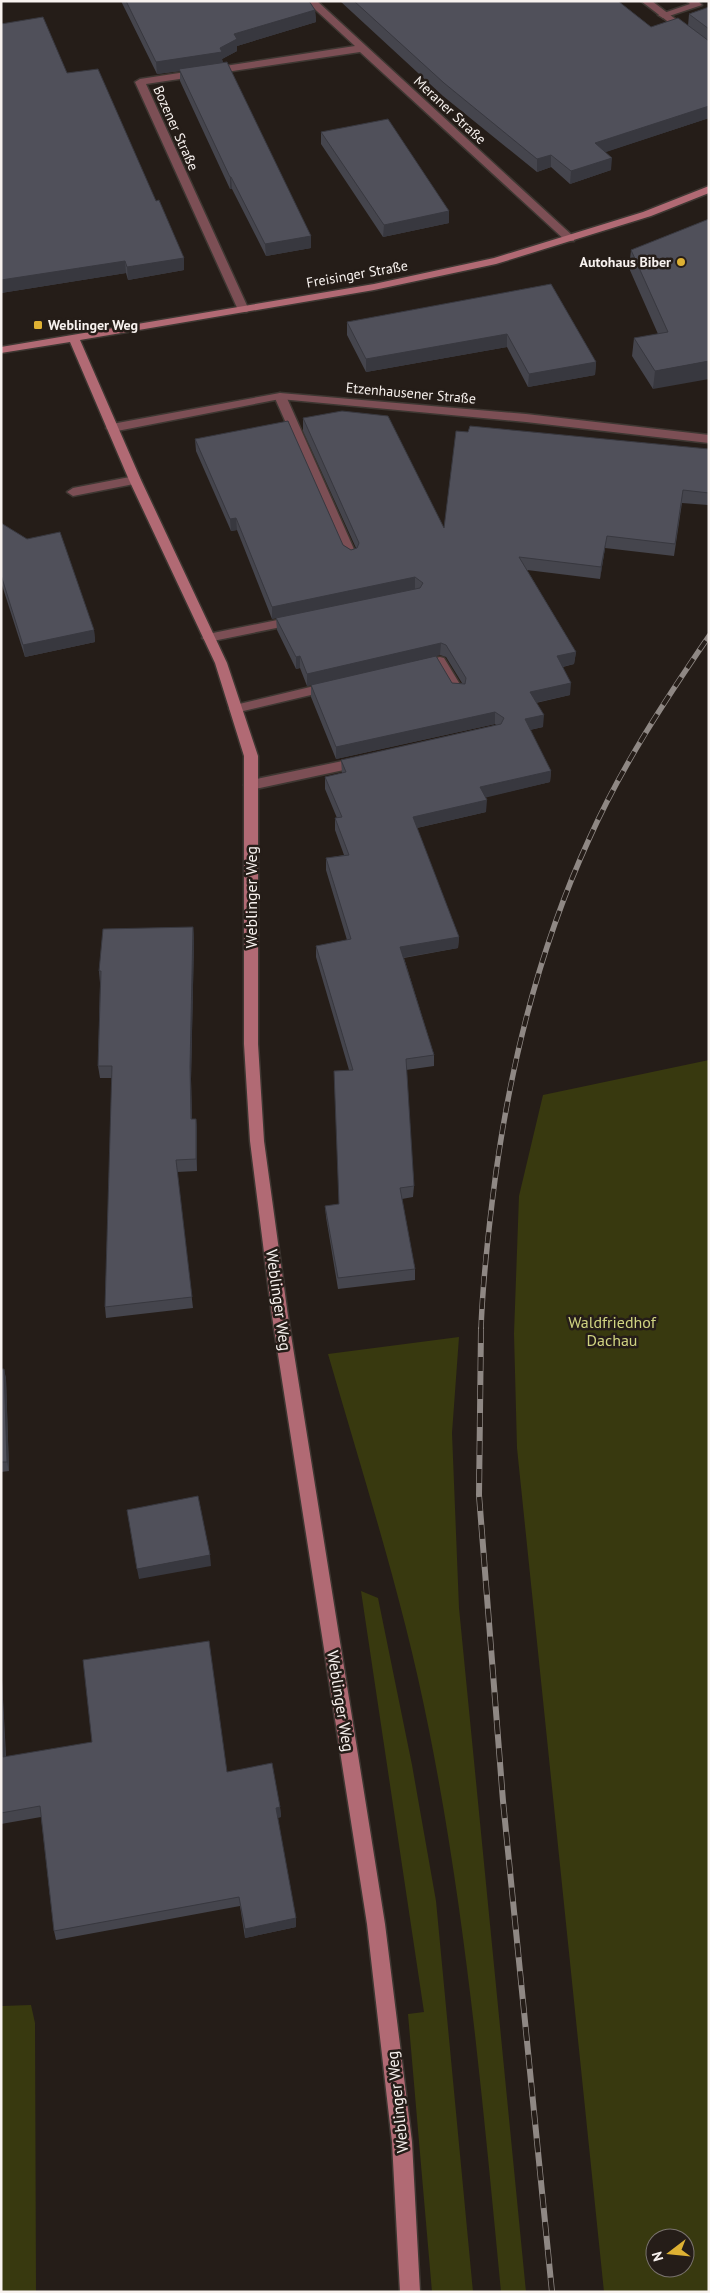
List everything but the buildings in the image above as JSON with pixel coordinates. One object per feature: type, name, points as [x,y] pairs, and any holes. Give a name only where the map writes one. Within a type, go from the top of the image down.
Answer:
[{"type":"street","name":"Meraner Straße","points":[[311,1],[570,239]]},
{"type":"street","points":[[646,1],[709,50]]},
{"type":"street","points":[[663,15],[698,5],[692,1]]},
{"type":"street","name":"Bozener Straße","points":[[243,310],[140,82],[364,48]]},
{"type":"street","name":"Freisinger Straße","points":[[1,350],[374,287],[487,263],[570,239],[646,214],[709,189]]},
{"type":"street","name":"Weblinger Weg","points":[[74,338],[135,480],[221,664],[251,756],[251,1044],[257,1141],[280,1316],[376,1924],[402,2142],[410,2292]]},
{"type":"street","points":[[280,396],[352,556]]},
{"type":"street","name":"Etzenhausener Straße","points":[[112,428],[280,396],[526,418],[709,439]]},
{"type":"street","points":[[73,492],[135,480]]},
{"type":"street","points":[[208,638],[312,617]]},
{"type":"street","points":[[411,668],[440,661],[458,690]]},
{"type":"street","points":[[235,708],[343,684]]},
{"type":"street","points":[[251,785],[370,760]]},
{"type":"green space","name":"Waldfriedhof Dachau","points":[[709,1060],[709,2292],[604,2292],[517,1448],[514,1334],[519,1196],[543,1095]]},
{"type":"green space","points":[[459,1337],[452,1433],[459,1608],[526,2292],[501,2292],[472,2010],[442,1800],[419,1682],[396,1588],[328,1354]]},
{"type":"green space","points":[[361,1591],[378,1598],[412,1765],[436,1901],[473,2292],[432,2292],[408,2014],[424,2012]]},
{"type":"green space","points":[[31,2005],[35,2023],[36,2292],[1,2292],[1,2006]]},
{"type":"railway","points":[[481,1331],[488,1235],[506,1109],[527,1016],[554,925],[602,811],[660,709],[709,636]]},
{"type":"railway","points":[[481,1329],[479,1495],[503,1801],[552,2292]]},
{"type":"place","name":"Autohaus Biber","points":[[681,262]]},
{"type":"place","name":"Weblinger Weg","points":[[38,325]]}]
